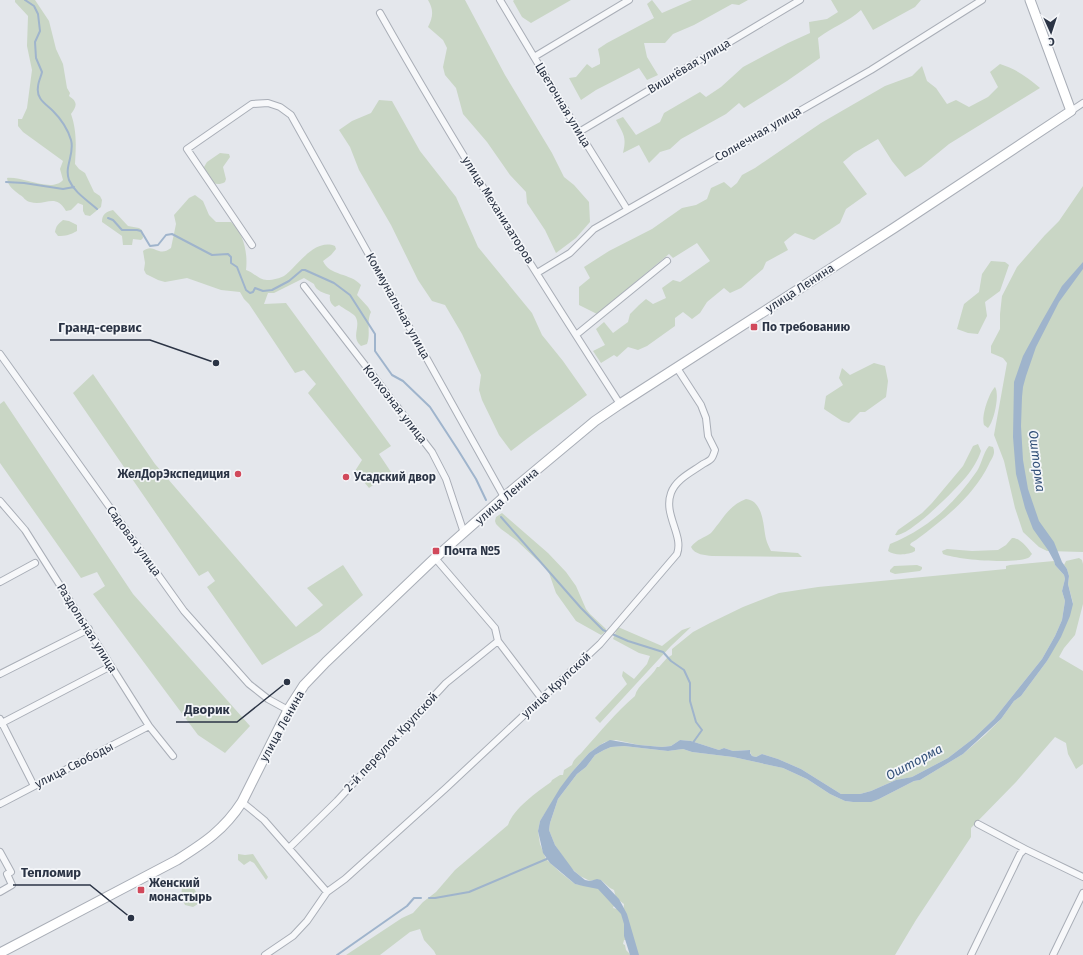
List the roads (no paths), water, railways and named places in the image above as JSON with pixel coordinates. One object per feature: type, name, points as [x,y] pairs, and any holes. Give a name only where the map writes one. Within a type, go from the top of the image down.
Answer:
[{"type":"street","name":"Цветочная улица","points":[[500,0],[627,209]]},
{"type":"street","points":[[534,57],[629,0]]},
{"type":"street","name":"Вишнёвая улица","points":[[579,132],[800,0]]},
{"type":"street","name":"Солнечная улица","points":[[537,273],[570,253],[594,229],[871,70],[982,0]]},
{"type":"street","points":[[1030,0],[1071,111]]},
{"type":"street","name":"улица Механизаторов","points":[[380,13],[414,73],[537,273],[620,404]]},
{"type":"street","name":"Коммунальная улица","points":[[252,245],[186,149],[252,104],[268,103],[280,107],[292,115],[504,497]]},
{"type":"street","name":"улица Ленина","points":[[0,953],[130,886],[190,852],[222,828],[233,816],[242,802],[288,710],[304,685],[326,662],[436,558],[504,497],[595,421],[894,228],[1083,103]]},
{"type":"street","points":[[576,335],[667,261]]},
{"type":"street","name":"Колхозная улица","points":[[304,286],[432,452],[446,479],[464,533]]},
{"type":"street","name":"Садовая улица","points":[[0,354],[184,611],[249,684],[268,699],[288,710]]},
{"type":"street","points":[[0,367],[7,364]]},
{"type":"street","name":"улица Крупской","points":[[266,955],[293,936],[307,921],[327,892],[363,863],[542,699],[607,636],[612,628],[677,554],[680,548],[670,516],[669,506],[672,491],[680,479],[711,459],[715,450],[708,436],[706,418],[701,405],[677,368]]},
{"type":"street","name":"Раздольная улица","points":[[0,501],[25,530],[149,726],[173,756]]},
{"type":"street","points":[[436,558],[495,628],[498,641],[542,699]]},
{"type":"street","points":[[0,582],[35,563]]},
{"type":"street","points":[[0,674],[89,629]]},
{"type":"street","name":"2-й переулок Крупской","points":[[290,848],[446,683],[498,641]]},
{"type":"street","points":[[34,786],[1,722],[111,666]]},
{"type":"street","name":"улица Свободы","points":[[0,804],[149,726]]},
{"type":"street","points":[[242,802],[264,820],[327,892]]},
{"type":"street","points":[[978,824],[1083,877]]},
{"type":"street","points":[[971,955],[1020,854],[1025,849]]},
{"type":"street","points":[[0,852],[11,872],[6,874],[12,885],[0,892]]},
{"type":"street","points":[[1053,955],[1083,893]]},
{"type":"water","points":[[1083,262],[1083,269],[1059,302],[1036,347],[1026,376],[1022,397],[1021,426],[1023,460],[1028,489],[1039,521],[1054,542],[1062,562],[1067,569],[1069,576],[1068,584],[1073,604],[1070,616],[1061,637],[1047,661],[1021,696],[1014,701],[1001,719],[963,754],[920,780],[914,781],[871,802],[845,801],[830,794],[807,779],[783,768],[733,757],[692,752],[683,749],[668,751],[624,746],[611,747],[595,755],[586,767],[577,774],[558,799],[549,830],[555,845],[574,871],[585,880],[601,880],[619,899],[627,914],[639,955],[630,955],[624,936],[624,924],[621,914],[598,889],[575,884],[550,863],[543,853],[538,831],[540,821],[560,788],[589,753],[600,745],[610,740],[662,747],[671,746],[680,740],[691,741],[719,750],[724,748],[733,751],[750,750],[752,756],[756,757],[762,754],[801,769],[841,794],[860,794],[896,780],[912,777],[948,758],[974,738],[994,719],[1042,659],[1062,620],[1065,601],[1062,591],[1065,579],[1064,575],[1055,565],[1048,550],[1033,529],[1025,508],[1016,474],[1013,437],[1014,382],[1023,356],[1062,286]]},
{"type":"waterway","points":[[25,0],[34,6],[38,14],[40,31],[35,42],[36,58],[42,72],[38,85],[40,98],[59,118],[70,136],[72,150],[68,175],[71,184],[77,192],[97,209]]},
{"type":"waterway","points":[[6,182],[24,183],[63,189],[74,187]]},
{"type":"waterway","points":[[108,218],[113,220],[122,230],[141,231],[150,246],[158,245],[166,235],[172,234],[212,255],[228,254],[231,257],[231,263],[237,267],[246,290],[250,293],[253,292],[255,288],[263,291],[272,290],[289,281],[302,270],[334,283],[350,295],[375,334],[375,351],[392,375],[403,381],[430,407],[476,479],[486,500]]},
{"type":"waterway","points":[[501,517],[581,608],[603,630],[628,641],[663,652],[671,661],[684,670],[690,683],[690,701],[696,722],[702,730],[692,744]]},
{"type":"waterway","points":[[429,898],[469,892],[549,858]]},
{"type":"waterway","points":[[337,955],[407,906],[414,898],[421,898]]},
{"type":"place","name":"По требованию","points":[[754,327]]},
{"type":"place","name":"Гранд-сервис","points":[[216,363]]},
{"type":"place","name":"ЖелДорЭкспедиция","points":[[238,474]]},
{"type":"place","name":"Усадский двор","points":[[346,477]]},
{"type":"place","name":"Почта №5","points":[[436,551]]},
{"type":"place","name":"Дворик","points":[[287,682]]},
{"type":"place","name":"Женский монастырь","points":[[141,890]]},
{"type":"place","name":"Тепломир","points":[[131,918]]},
{"type":"water label","name":"Ошторма","points":[[1037,461]]},
{"type":"water label","name":"Ошторма","points":[[914,762]]}]
